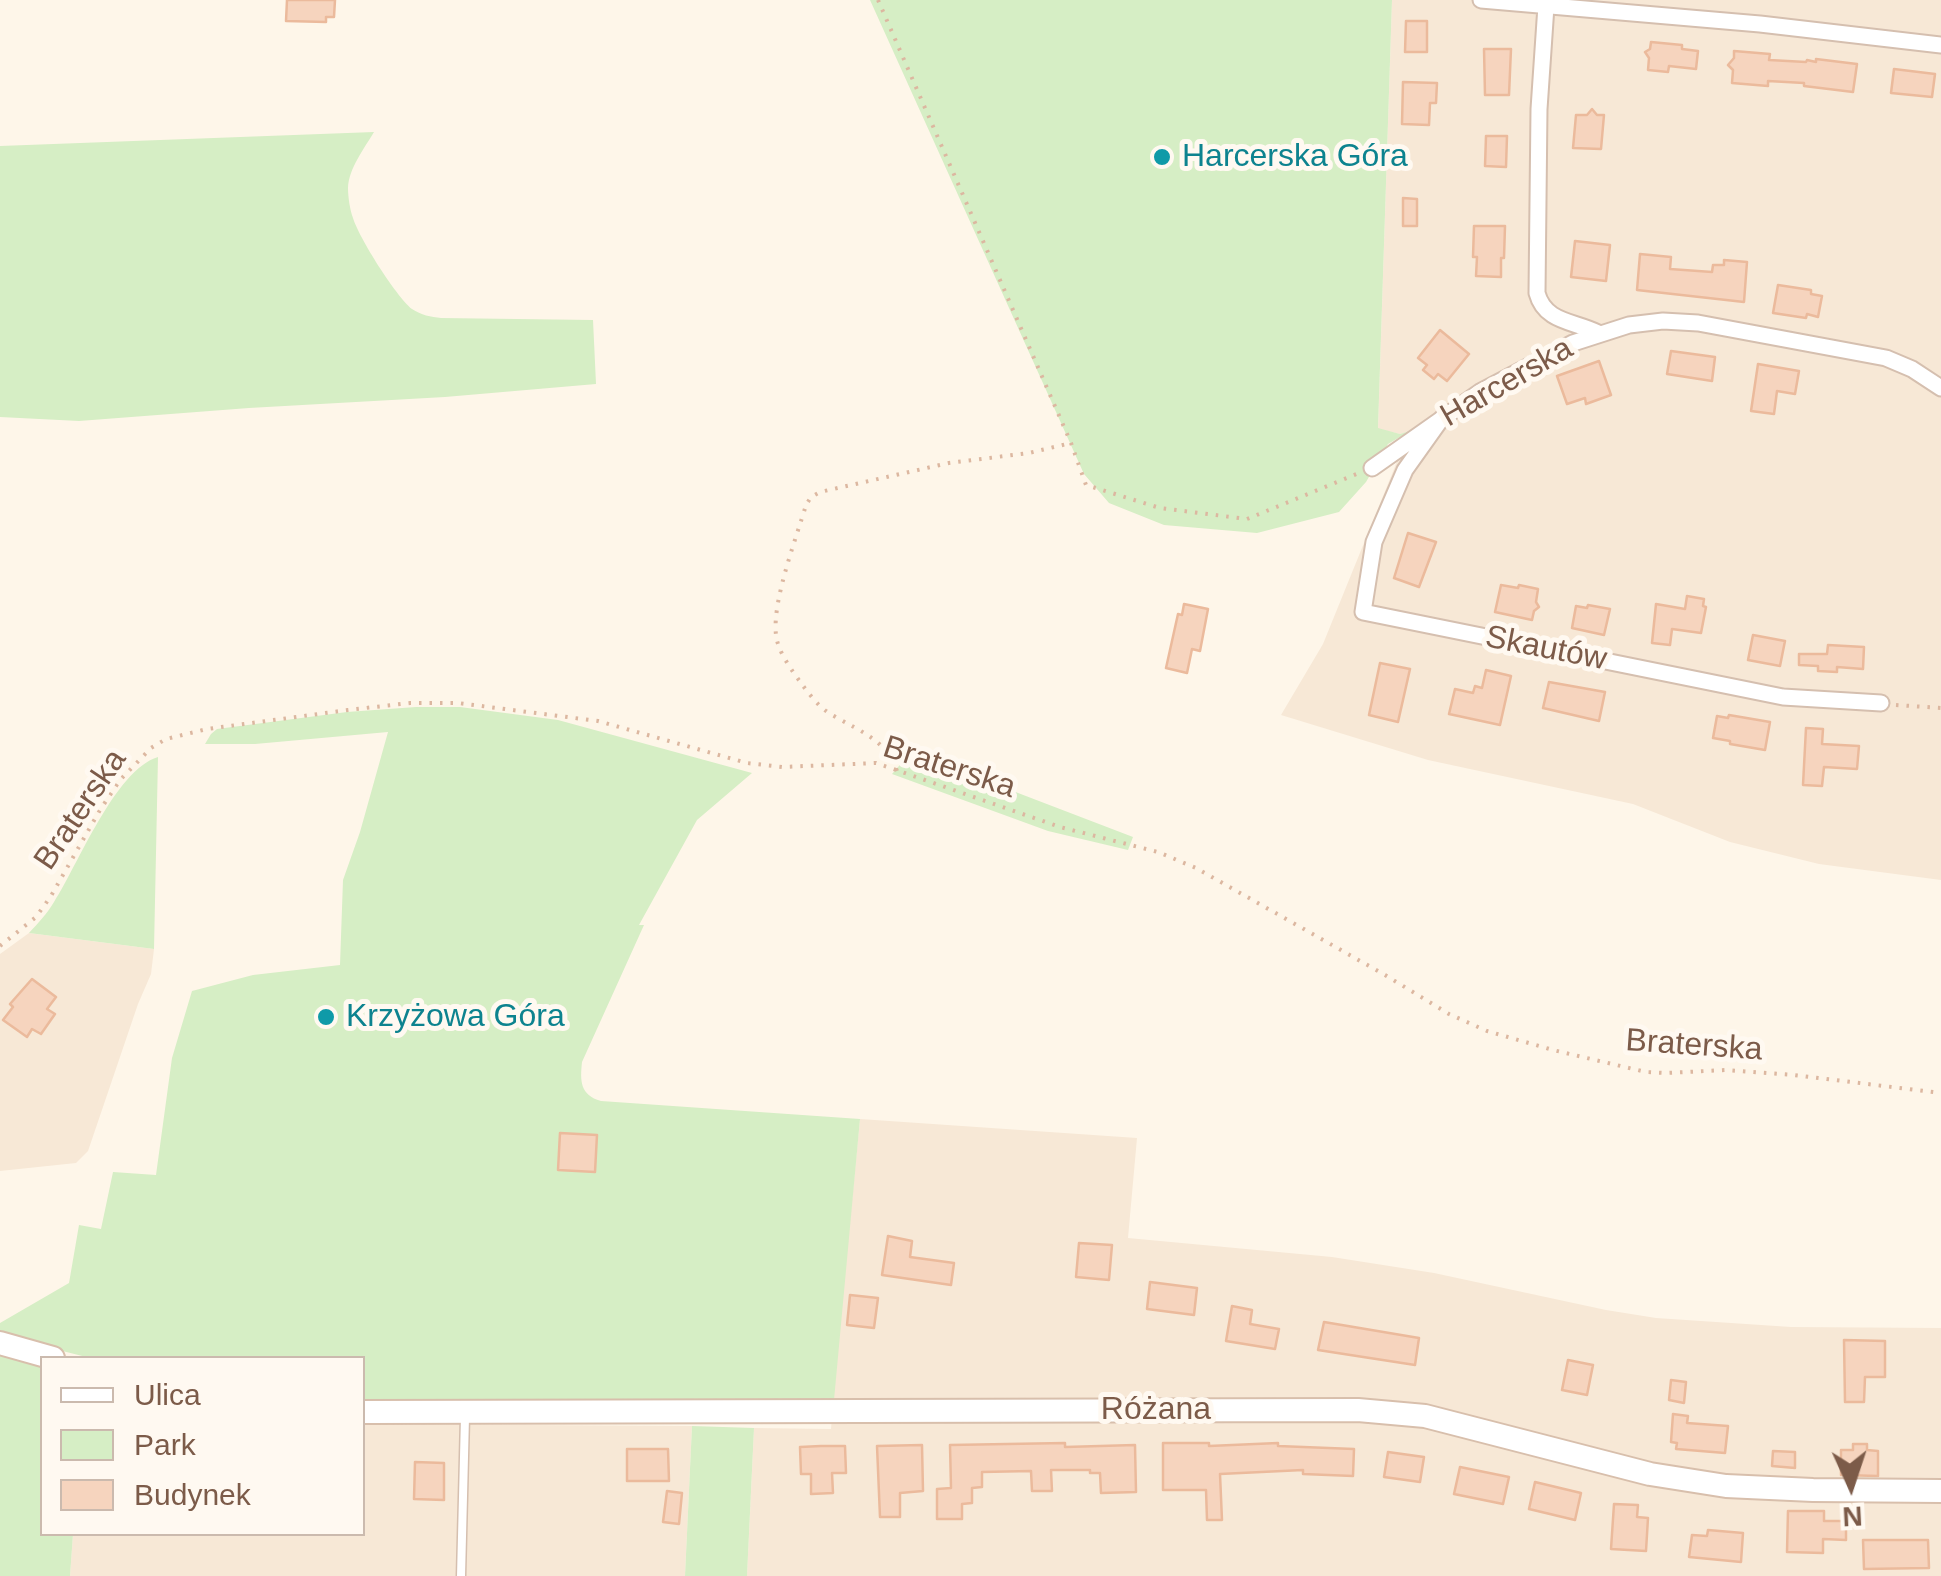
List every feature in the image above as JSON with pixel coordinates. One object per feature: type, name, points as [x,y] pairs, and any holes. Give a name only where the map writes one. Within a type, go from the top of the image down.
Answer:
[{"type":"street","points":[[1481,0],[1760,24],[1941,46]]},
{"type":"street","points":[[1546,6],[1539,109],[1538,300],[1550,314],[1598,333]]},
{"type":"street","name":"Harcerska","points":[[1372,468],[1480,392],[1573,343],[1598,333],[1646,323],[1698,323],[1886,358],[1941,388]]},
{"type":"street","name":"Skautów","points":[[1442,418],[1405,470],[1374,542],[1363,612],[1783,697],[1881,704]]},
{"type":"street","points":[[0,1343],[47,1356]]},
{"type":"street","name":"Różana","points":[[365,1412],[1358,1410],[1425,1416],[1650,1474],[1726,1486],[1941,1491]]},
{"type":"lane","points":[[460,1576],[466,1412]]},
{"type":"path","points":[[878,0],[1086,484],[1160,508],[1248,518],[1372,468]]},
{"type":"path","points":[[897,771],[880,743],[828,713],[792,671],[779,648],[776,615],[806,505],[820,492],[949,463],[1029,453],[1071,443]]},
{"type":"path","name":"Braterska","points":[[0,946],[36,917],[100,810],[135,763],[166,739],[207,729],[410,703],[458,703],[598,721],[747,764],[876,764],[1060,827],[1158,852],[1196,868],[1487,1032],[1646,1072],[1726,1070],[1941,1093]]},
{"type":"path","points":[[1881,704],[1941,708]]},
{"type":"shaded area","points":[[1392,0],[1941,0],[1941,880],[1819,864],[1730,842],[1633,804],[1428,760],[1281,715],[1323,644],[1409,432],[1378,429]]},
{"type":"shaded area","points":[[29,933],[154,949],[151,974],[88,1151],[76,1163],[0,1171],[0,954]]},
{"type":"shaded area","points":[[860,1119],[1137,1138],[1128,1238],[1332,1257],[1434,1273],[1656,1318],[1791,1327],[1941,1328],[1941,1576],[747,1576],[754,1428],[831,1429]]},
{"type":"shaded area","points":[[365,1424],[692,1426],[685,1576],[70,1576],[73,1536],[365,1536]]},
{"type":"green space","points":[[870,0],[1392,0],[1378,428],[1400,434],[1410,431],[1388,444],[1366,482],[1339,512],[1257,533],[1164,525],[1109,503],[1084,474]]},
{"type":"green space","points":[[374,132],[351,173],[350,207],[370,252],[405,302],[419,313],[441,318],[593,320],[596,384],[79,421],[0,417],[0,146]]},
{"type":"green space","points":[[460,707],[558,720],[752,773],[697,820],[639,925],[644,925],[582,1062],[582,1081],[585,1091],[601,1101],[860,1119],[834,1400],[365,1399],[365,1356],[82,1356],[0,1335],[0,1323],[69,1283],[79,1225],[101,1229],[113,1172],[156,1175],[172,1058],[192,991],[253,975],[340,965],[343,880],[388,732],[255,744],[205,744],[217,729],[347,712]]},
{"type":"green space","points":[[911,752],[1133,837],[1128,850],[1048,831],[892,774]]},
{"type":"green space","points":[[158,757],[154,949],[29,933],[51,906],[113,799],[142,765]]},
{"type":"green space","points":[[0,1355],[40,1365],[40,1536],[73,1536],[70,1576],[0,1576]]},
{"type":"green space","points":[[692,1426],[754,1428],[747,1576],[685,1576]]},
{"type":"building","points":[[287,0],[335,0],[334,17],[326,17],[326,22],[286,21]]},
{"type":"building","points":[[1406,21],[1427,21],[1427,52],[1405,52]]},
{"type":"building","points":[[1651,42],[1698,51],[1696,69],[1669,66],[1668,72],[1648,70],[1645,52]]},
{"type":"building","points":[[1484,49],[1511,49],[1509,95],[1485,95]]},
{"type":"building","points":[[1734,51],[1770,54],[1769,60],[1816,59],[1857,64],[1853,92],[1804,83],[1732,83],[1733,70],[1728,65]]},
{"type":"building","points":[[1894,69],[1935,74],[1932,97],[1891,93]]},
{"type":"building","points":[[1403,82],[1437,83],[1436,103],[1430,103],[1429,125],[1402,124]]},
{"type":"building","points":[[1592,109],[1597,115],[1604,115],[1601,149],[1573,148],[1576,115],[1587,115]]},
{"type":"building","points":[[1486,136],[1507,136],[1506,167],[1485,166]]},
{"type":"building","points":[[1403,198],[1417,199],[1417,226],[1403,226]]},
{"type":"building","points":[[1474,226],[1505,226],[1501,277],[1476,276]]},
{"type":"building","points":[[1575,241],[1610,245],[1606,281],[1571,277]]},
{"type":"building","points":[[1640,254],[1671,257],[1670,269],[1712,272],[1713,265],[1724,265],[1724,260],[1747,262],[1744,302],[1637,290]]},
{"type":"building","points":[[1778,285],[1811,290],[1811,294],[1822,296],[1818,317],[1773,313]]},
{"type":"building","points":[[1440,330],[1469,354],[1447,381],[1438,374],[1434,379],[1423,370],[1427,365],[1418,358]]},
{"type":"building","points":[[1671,351],[1715,357],[1712,381],[1667,374]]},
{"type":"building","points":[[1599,361],[1611,395],[1586,404],[1585,398],[1567,404],[1557,376]]},
{"type":"building","points":[[1758,364],[1799,371],[1795,394],[1777,391],[1774,414],[1751,411]]},
{"type":"building","points":[[1408,533],[1436,542],[1419,587],[1394,578]]},
{"type":"building","points":[[1501,585],[1538,589],[1539,607],[1532,620],[1495,612]]},
{"type":"building","points":[[1687,596],[1704,599],[1701,633],[1672,629],[1670,645],[1652,643],[1656,604],[1685,609]]},
{"type":"building","points":[[1184,604],[1208,609],[1200,651],[1192,649],[1187,673],[1166,668],[1178,614],[1182,615]]},
{"type":"building","points":[[1576,606],[1610,609],[1604,635],[1572,628]]},
{"type":"building","points":[[1753,635],[1785,641],[1780,666],[1748,660]]},
{"type":"building","points":[[1828,645],[1864,647],[1863,669],[1837,667],[1837,672],[1818,671],[1818,666],[1799,665],[1799,654],[1827,654]]},
{"type":"building","points":[[1380,663],[1410,669],[1398,722],[1369,715]]},
{"type":"building","points":[[1486,670],[1511,676],[1500,725],[1449,714],[1455,689],[1473,693],[1475,686],[1482,688]]},
{"type":"building","points":[[1549,682],[1605,692],[1599,721],[1543,708]]},
{"type":"building","points":[[1717,716],[1770,722],[1765,750],[1713,738]]},
{"type":"building","points":[[1806,728],[1823,729],[1822,744],[1859,746],[1857,769],[1824,767],[1822,786],[1803,785]]},
{"type":"building","points":[[32,979],[56,997],[47,1009],[55,1014],[41,1034],[32,1029],[27,1037],[3,1020],[13,1007],[10,1004]]},
{"type":"building","points":[[560,1133],[597,1135],[595,1172],[558,1170]]},
{"type":"building","points":[[888,1236],[912,1241],[910,1257],[954,1263],[951,1285],[882,1275]]},
{"type":"building","points":[[1079,1243],[1112,1245],[1109,1280],[1076,1277]]},
{"type":"building","points":[[1150,1282],[1197,1288],[1194,1315],[1147,1309]]},
{"type":"building","points":[[850,1295],[878,1298],[874,1328],[847,1325]]},
{"type":"building","points":[[1232,1306],[1252,1310],[1250,1324],[1279,1329],[1275,1349],[1226,1341]]},
{"type":"building","points":[[1324,1322],[1419,1338],[1415,1365],[1318,1350]]},
{"type":"building","points":[[1844,1340],[1885,1341],[1885,1377],[1865,1377],[1864,1402],[1845,1402]]},
{"type":"building","points":[[1568,1360],[1593,1365],[1587,1395],[1562,1390]]},
{"type":"building","points":[[1671,1380],[1686,1382],[1684,1403],[1669,1400]]},
{"type":"building","points":[[1673,1414],[1688,1416],[1687,1423],[1728,1426],[1725,1453],[1676,1449],[1677,1443],[1671,1442]]},
{"type":"building","points":[[1065,1443],[1065,1447],[1135,1445],[1136,1492],[1101,1493],[1100,1473],[1090,1470],[1051,1470],[1052,1491],[1032,1491],[1031,1471],[982,1472],[982,1487],[972,1488],[972,1503],[962,1504],[962,1519],[937,1519],[937,1489],[951,1488],[950,1445]]},
{"type":"building","points":[[1163,1443],[1278,1443],[1354,1449],[1353,1476],[1303,1474],[1303,1470],[1220,1474],[1222,1520],[1207,1520],[1206,1490],[1163,1490]]},
{"type":"building","points":[[1853,1444],[1867,1444],[1867,1450],[1878,1451],[1878,1476],[1841,1475],[1841,1450],[1853,1450]]},
{"type":"building","points":[[922,1445],[923,1491],[900,1493],[900,1517],[880,1517],[877,1446]]},
{"type":"building","points":[[845,1446],[846,1473],[832,1473],[833,1493],[811,1494],[811,1474],[801,1474],[800,1447]]},
{"type":"building","points":[[627,1449],[668,1449],[669,1481],[627,1481]]},
{"type":"building","points":[[1773,1451],[1795,1452],[1795,1468],[1772,1466]]},
{"type":"building","points":[[1388,1452],[1424,1457],[1420,1482],[1384,1477]]},
{"type":"building","points":[[415,1462],[444,1463],[444,1500],[414,1499]]},
{"type":"building","points":[[1460,1467],[1509,1477],[1503,1504],[1454,1494]]},
{"type":"building","points":[[1535,1482],[1581,1493],[1575,1520],[1529,1509]]},
{"type":"building","points":[[667,1491],[682,1493],[679,1524],[663,1522]]},
{"type":"building","points":[[1614,1504],[1638,1505],[1637,1517],[1648,1518],[1646,1551],[1611,1549]]},
{"type":"building","points":[[1788,1511],[1824,1511],[1824,1521],[1846,1521],[1846,1540],[1823,1539],[1823,1553],[1787,1552]]},
{"type":"building","points":[[1708,1530],[1743,1533],[1741,1562],[1689,1557],[1692,1535],[1707,1536]]},
{"type":"building","points":[[1863,1540],[1928,1540],[1929,1568],[1864,1569]]},
{"type":"place","name":"Harcerska Góra","points":[[1162,157]]},
{"type":"place","name":"Krzyżowa Góra","points":[[326,1017]]}]
